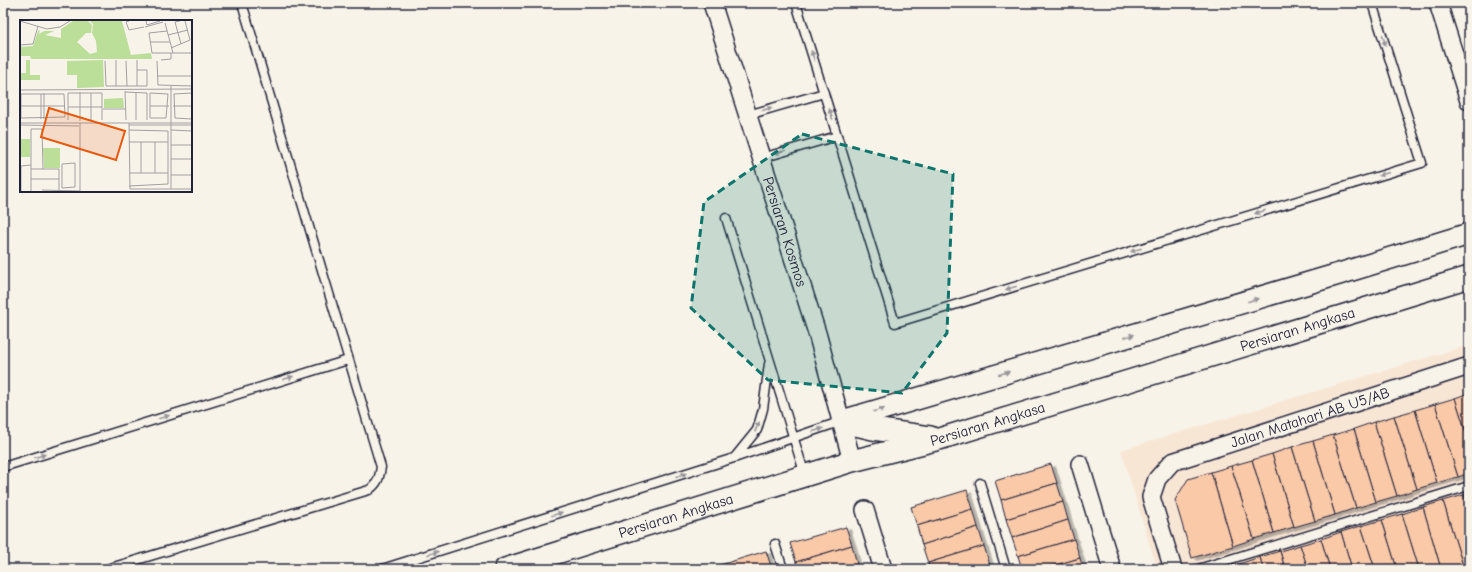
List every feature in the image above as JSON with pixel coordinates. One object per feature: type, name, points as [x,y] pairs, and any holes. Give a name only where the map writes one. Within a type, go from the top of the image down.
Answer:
[{"type":"street","name":"Persiaran Kosmos","points":[[712,3],[817,333],[852,461]]},
{"type":"street","points":[[1438,3],[1469,101]]},
{"type":"street","points":[[842,421],[1469,234]]},
{"type":"street","name":"Persiaran Angkasa","points":[[505,569],[852,461],[939,439],[1469,277]]},
{"type":"street","name":"Jalan Matahari AB U5/AB","points":[[1173,569],[1151,497],[1157,479],[1172,462],[1469,366]]},
{"type":"street","points":[[842,421],[873,429],[939,439]]},
{"type":"street","points":[[1080,464],[1112,569]]},
{"type":"street","points":[[865,510],[883,569]]},
{"type":"lane","points":[[107,569],[369,490],[378,481],[381,468],[242,3]]},
{"type":"lane","points":[[796,3],[896,323],[1422,163],[1372,3]]},
{"type":"lane","points":[[748,115],[824,93]]},
{"type":"lane","points":[[762,158],[837,136]]},
{"type":"lane","points":[[726,218],[805,476]]},
{"type":"lane","points":[[3,467],[348,360]]},
{"type":"lane","points":[[734,458],[758,430],[763,409],[770,360]]},
{"type":"lane","points":[[382,569],[734,458],[842,421]]},
{"type":"lane","points":[[980,483],[1006,569]]},
{"type":"lane","points":[[1198,569],[1469,486]]},
{"type":"lane","points":[[775,544],[783,569]]},
{"type":"highlighted area","points":[[802,134],[953,174],[947,333],[902,393],[768,380],[691,308],[704,202]]},
{"type":"shaded area","points":[[1469,345],[1469,569],[1157,569],[1121,450]]},
{"type":"building","points":[[1469,393],[1469,442],[1455,398]]},
{"type":"building","points":[[1455,398],[1469,442],[1469,473],[1458,477],[1435,404]]},
{"type":"building","points":[[1435,404],[1458,477],[1437,483],[1415,410]]},
{"type":"building","points":[[1415,410],[1437,483],[1417,489],[1394,416]]},
{"type":"building","points":[[1394,416],[1417,489],[1397,496],[1374,422]]},
{"type":"building","points":[[1374,422],[1397,496],[1376,502],[1354,429]]},
{"type":"building","points":[[1354,429],[1376,502],[1356,508],[1333,435]]},
{"type":"building","points":[[1333,435],[1356,508],[1335,515],[1313,441]]},
{"type":"building","points":[[1313,441],[1335,515],[1315,521],[1292,447]]},
{"type":"building","points":[[1292,447],[1315,521],[1294,527],[1272,454]]},
{"type":"building","points":[[1272,454],[1294,527],[1274,533],[1252,460]]},
{"type":"building","points":[[1252,460],[1274,533],[1254,539],[1231,466]]},
{"type":"building","points":[[1051,464],[1057,483],[1001,500],[995,481]]},
{"type":"building","points":[[1231,466],[1254,539],[1233,546],[1211,472]]},
{"type":"building","points":[[1211,472],[1233,546],[1192,558],[1175,500],[1188,479]]},
{"type":"building","points":[[1057,483],[1063,502],[1006,519],[1001,500]]},
{"type":"building","points":[[967,490],[973,509],[917,526],[911,507]]},
{"type":"building","points":[[1469,493],[1469,513],[1464,495]]},
{"type":"building","points":[[1464,495],[1469,513],[1469,569],[1464,569],[1443,501]]},
{"type":"building","points":[[1443,501],[1464,569],[1441,569],[1423,507]]},
{"type":"building","points":[[1063,502],[1068,520],[1012,538],[1006,519]]},
{"type":"building","points":[[1423,507],[1441,569],[1419,569],[1402,514]]},
{"type":"building","points":[[973,509],[978,527],[922,545],[917,526]]},
{"type":"building","points":[[1402,514],[1419,569],[1397,569],[1382,520]]},
{"type":"building","points":[[1068,520],[1074,539],[1018,556],[1012,538]]},
{"type":"building","points":[[1382,520],[1397,569],[1375,569],[1361,526]]},
{"type":"building","points":[[1361,526],[1375,569],[1352,569],[1341,532]]},
{"type":"building","points":[[846,527],[852,545],[796,562],[790,543]]},
{"type":"building","points":[[978,527],[984,546],[928,563],[922,545]]},
{"type":"building","points":[[1341,532],[1352,569],[1330,569],[1321,539]]},
{"type":"building","points":[[1074,539],[1080,558],[1042,569],[1022,569],[1018,556]]},
{"type":"building","points":[[1321,539],[1330,569],[1308,569],[1300,545]]},
{"type":"building","points":[[852,545],[857,564],[841,569],[798,569],[796,562]]},
{"type":"building","points":[[1300,545],[1308,569],[1285,569],[1280,551]]},
{"type":"building","points":[[984,546],[990,565],[976,569],[930,569],[928,563]]},
{"type":"building","points":[[766,551],[772,569],[710,569],[710,568]]},
{"type":"building","points":[[1280,551],[1285,569],[1263,569],[1260,557]]},
{"type":"building","points":[[1260,557],[1263,569],[1241,569],[1239,564]]},
{"type":"building","points":[[1080,558],[1083,569],[1042,569]]},
{"type":"building","points":[[857,564],[859,569],[841,569]]},
{"type":"building","points":[[1239,564],[1241,569],[1221,569]]},
{"type":"building","points":[[990,565],[991,569],[976,569]]}]
